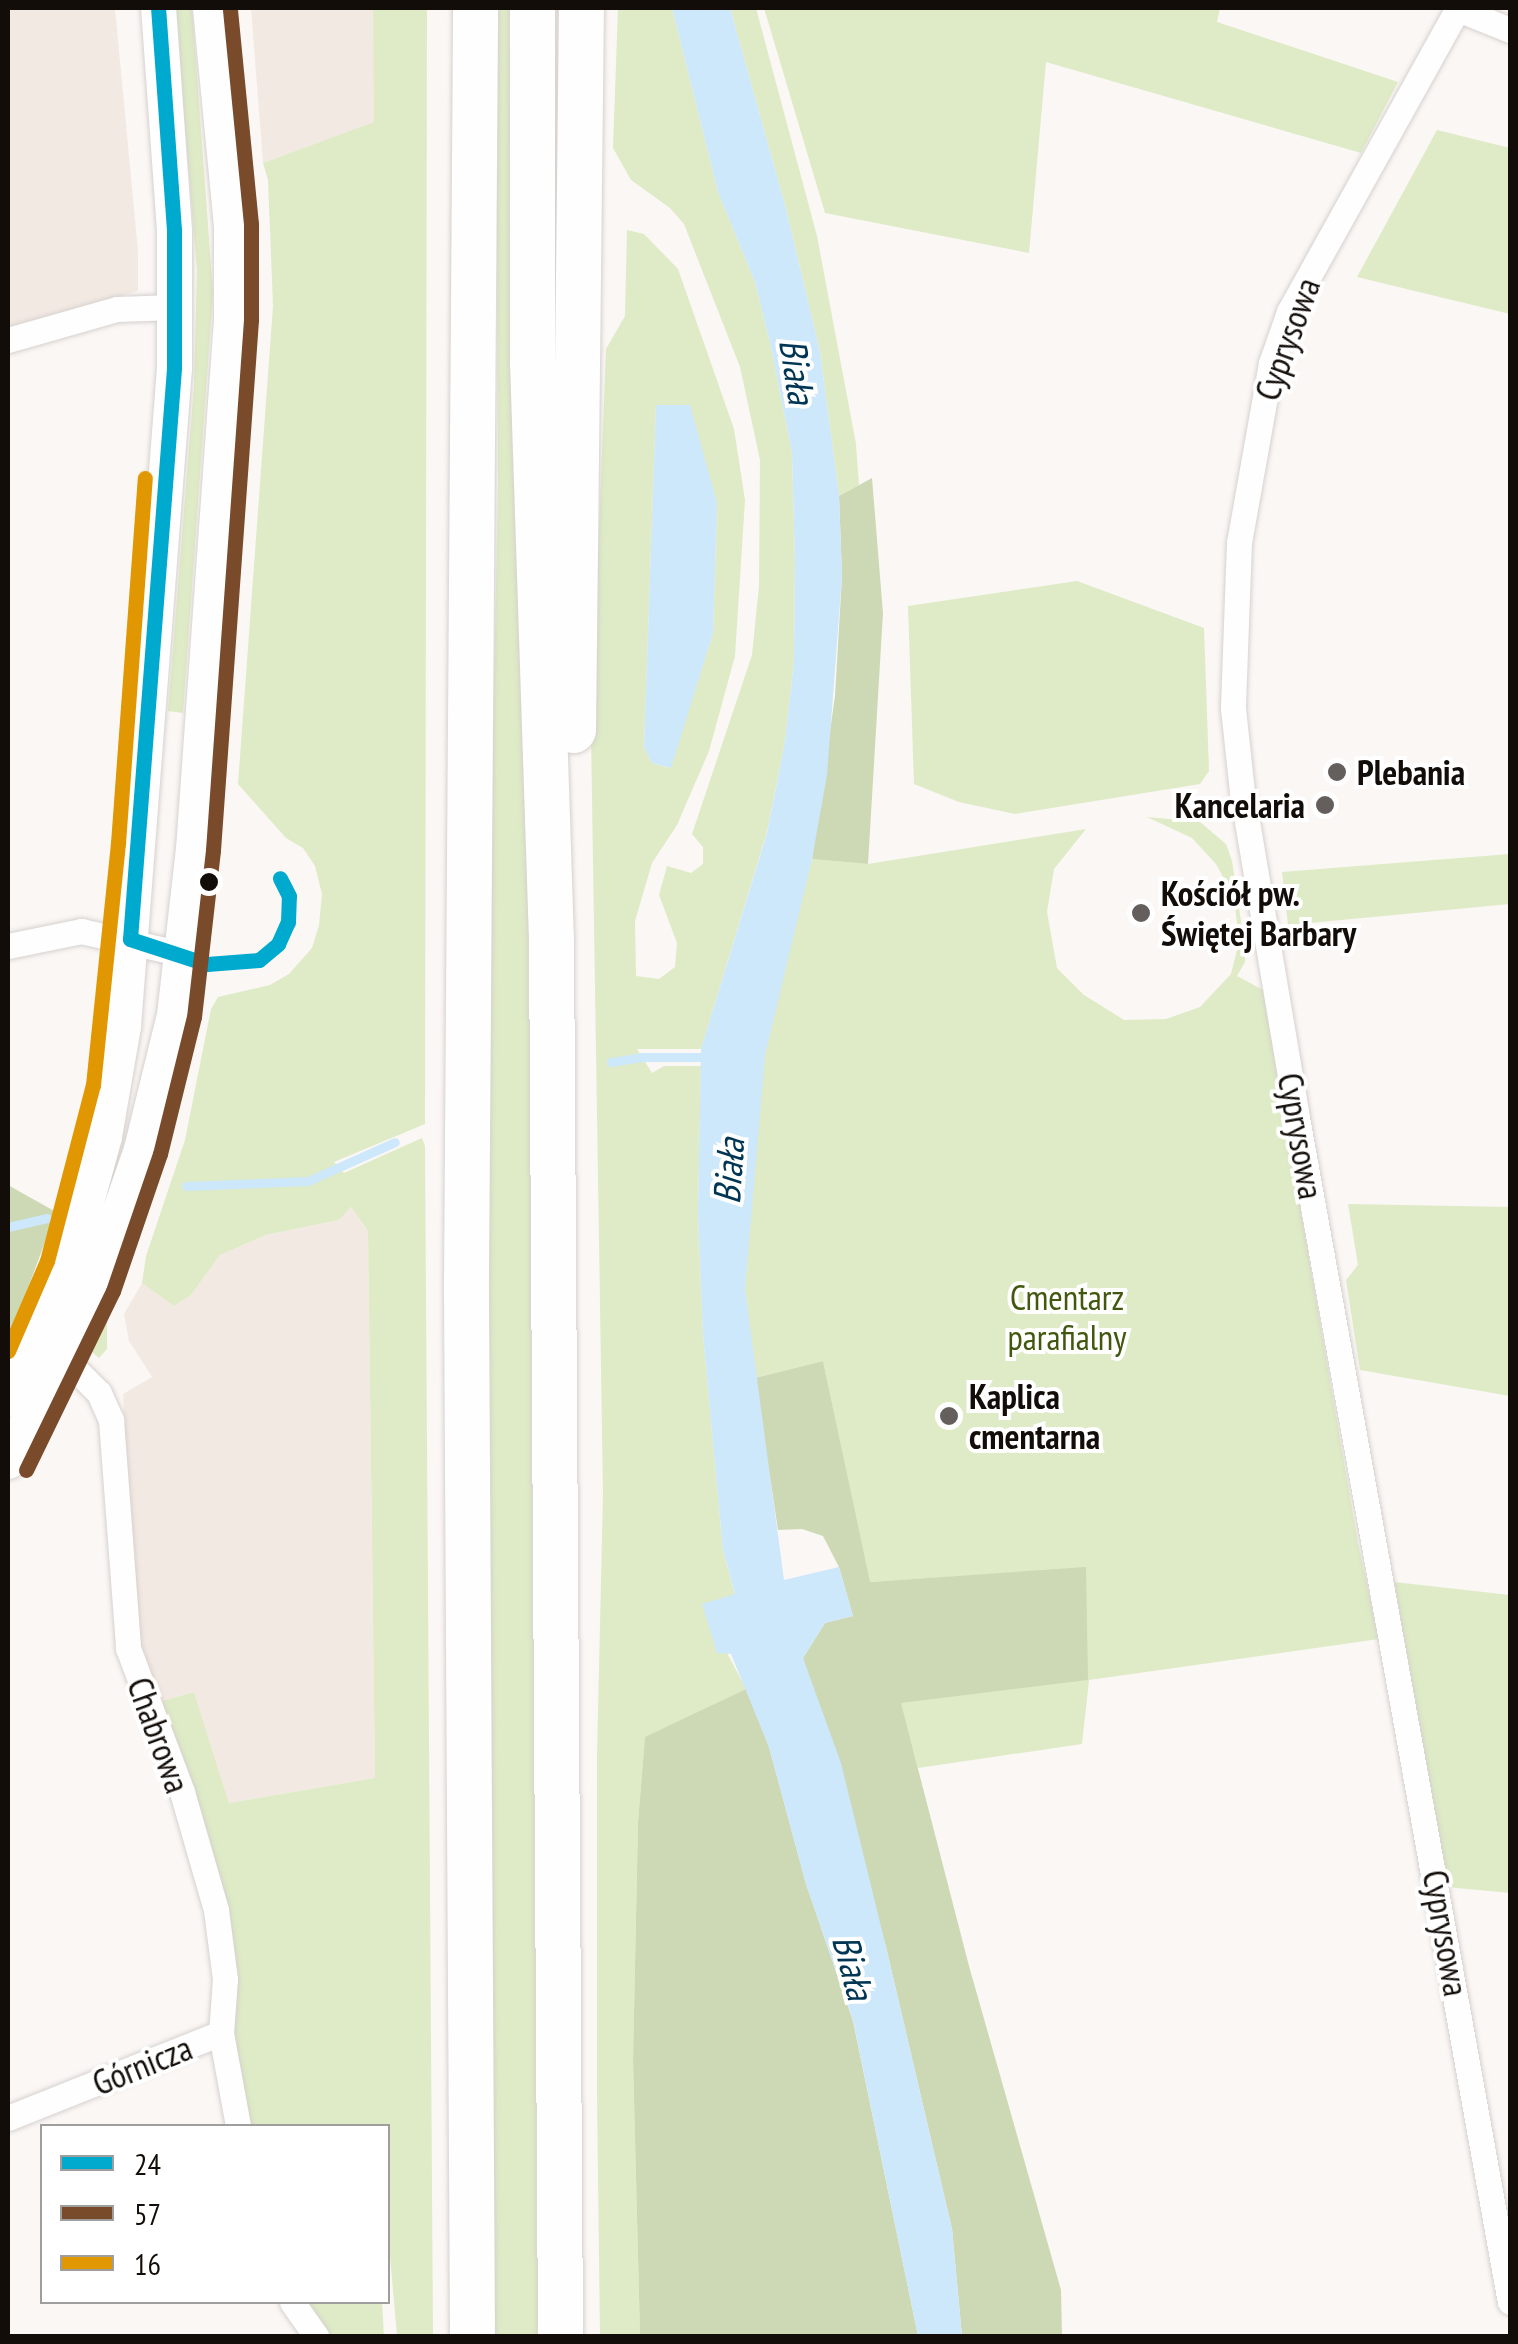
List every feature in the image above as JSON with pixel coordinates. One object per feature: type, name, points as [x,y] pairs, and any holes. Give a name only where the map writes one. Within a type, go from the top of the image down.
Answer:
[{"type":"highway","points":[[472,2336],[466,1280],[476,8]]},
{"type":"highway","points":[[532,8],[532,361],[550,939],[560,2336]]},
{"type":"highway","points":[[550,939],[571,851],[580,347],[581,8]]},
{"type":"main road","points":[[8,1399],[48,1314],[80,1224],[104,1136],[122,1026],[176,307],[158,8]]},
{"type":"main road","points":[[8,1461],[94,1284],[141,1149],[174,1016],[232,319],[231,226],[210,8]]},
{"type":"street","points":[[1458,8],[1510,30]]},
{"type":"street","name":"Cyprysowa","points":[[1458,8],[1288,312],[1256,428],[1239,542],[1233,708],[1271,968],[1510,2302]]},
{"type":"street","points":[[8,340],[116,309],[176,307]]},
{"type":"street","points":[[8,946],[81,931],[130,939],[182,954]]},
{"type":"street","points":[[48,1314],[62,1356]]},
{"type":"street","name":"Chabrowa","points":[[62,1356],[100,1393],[110,1420],[128,1648],[182,1792],[216,1910],[225,1979],[221,2033],[238,2124]]},
{"type":"street","name":"Górnicza","points":[[8,2118],[221,2033]]},
{"type":"street","points":[[293,2304],[316,2336]]},
{"type":"shaded area","points":[[8,8],[115,8],[138,251],[138,291],[8,327]]},
{"type":"shaded area","points":[[251,8],[373,8],[375,122],[263,163]]},
{"type":"shaded area","points":[[351,1207],[368,1231],[375,1778],[229,1803],[194,1692],[159,1702],[141,1660],[135,1624],[123,1394],[152,1377],[129,1341],[124,1314],[142,1283],[174,1306],[191,1295],[220,1255],[266,1235],[339,1220]]},
{"type":"green space","points":[[175,8],[192,8],[213,293],[183,713],[168,711],[194,385],[197,270]]},
{"type":"green space","points":[[373,8],[427,8],[425,1124],[334,1162],[344,1173],[422,1138],[425,1146],[433,2336],[397,2336],[390,2256],[390,2124],[244,2124],[231,2034],[159,1702],[194,1692],[229,1803],[375,1778],[368,1231],[351,1207],[339,1220],[266,1235],[220,1255],[191,1295],[174,1306],[142,1283],[146,1256],[185,1140],[211,1009],[218,997],[270,985],[289,974],[312,948],[319,925],[322,894],[315,866],[303,848],[286,838],[238,784],[273,306],[268,180],[263,163],[374,122]]},
{"type":"green space","points":[[496,8],[511,8],[533,1028],[539,2336],[491,2336],[485,1152],[498,482]]},
{"type":"green space","points":[[618,8],[672,8],[718,192],[755,282],[771,347],[792,452],[795,561],[794,661],[785,742],[767,832],[701,1049],[637,1049],[652,1073],[664,1066],[701,1066],[698,1214],[703,1335],[723,1550],[735,1595],[702,1605],[746,1689],[645,1738],[638,1822],[633,2060],[640,2336],[600,2336],[597,2095],[597,1756],[603,1494],[591,735],[606,349],[625,316],[627,230],[644,234],[678,269],[734,429],[745,500],[735,656],[709,751],[677,825],[652,863],[635,921],[636,976],[659,979],[675,967],[677,943],[659,895],[667,866],[691,873],[703,864],[703,847],[692,834],[752,655],[759,586],[760,460],[740,367],[684,224],[670,208],[631,180],[613,148]],"holes":[[[689,405],[717,504],[713,633],[670,768],[652,763],[644,747],[656,406]]]},
{"type":"green space","points":[[730,8],[756,8],[817,236],[856,444],[859,485],[839,496],[820,352],[786,209]]},
{"type":"green space","points":[[764,8],[1220,8],[1217,22],[1398,82],[1361,153],[1046,62],[1029,253],[825,213]]},
{"type":"green space","points":[[1437,130],[1510,148],[1510,314],[1357,277]]},
{"type":"green space","points":[[256,313],[243,504],[238,503],[250,315]]},
{"type":"green space","points":[[872,478],[883,613],[868,864],[812,859],[835,696],[842,576],[839,496]]},
{"type":"green space","points":[[241,542],[227,712],[221,711],[233,551]]},
{"type":"green space","points":[[1077,581],[1204,628],[1209,771],[1200,784],[1015,814],[959,802],[914,784],[908,606]]},
{"type":"green space","points":[[127,655],[133,674],[118,837],[118,774]]},
{"type":"green space","name":"Cmentarz parafialny","points":[[1147,817],[1200,822],[1226,844],[1232,861],[1245,948],[1245,962],[1237,976],[1263,990],[1358,1543],[1379,1639],[1089,1680],[1082,1744],[918,1768],[900,1702],[1085,1568],[869,1582],[823,1361],[755,1378],[745,1289],[756,1137],[765,1054],[792,935],[812,859],[868,864],[1086,829],[1054,869],[1047,912],[1057,968],[1084,995],[1124,1020],[1166,1019],[1200,1007],[1231,974],[1239,942],[1234,897],[1216,864],[1192,838]]},
{"type":"green space","points":[[1510,854],[1510,904],[1288,925],[1282,872]]},
{"type":"green space","points":[[8,1185],[56,1212],[8,1342]]},
{"type":"green space","points":[[1348,1204],[1510,1207],[1510,1396],[1360,1370],[1346,1280],[1358,1265]]},
{"type":"green space","points":[[107,1293],[107,1349],[99,1358],[91,1351],[89,1342]]},
{"type":"green space","points":[[823,1361],[870,1582],[1086,1567],[1088,1680],[901,1703],[969,1966],[1061,2290],[1062,2336],[962,2336],[952,2229],[886,1947],[803,1658],[825,1623],[853,1616],[839,1567],[823,1536],[802,1529],[778,1530],[755,1378]]},
{"type":"green space","points":[[1394,1582],[1510,1595],[1510,1893],[1447,1887]]},
{"type":"green space","points":[[746,1689],[769,1747],[806,1884],[853,2021],[918,2336],[640,2336],[633,2060],[638,1822],[645,1737]]},
{"type":"green space","points":[[304,2304],[382,2304],[384,2336],[332,2336]]},
{"type":"water","name":"Biała","points":[[672,8],[730,8],[786,209],[820,352],[839,496],[842,576],[827,775],[812,859],[765,1055],[745,1289],[784,1580],[839,1567],[853,1616],[825,1623],[803,1658],[841,1763],[886,1947],[952,2229],[962,2336],[918,2336],[853,2020],[806,1884],[769,1747],[731,1654],[717,1653],[702,1604],[735,1594],[723,1550],[703,1335],[698,1214],[701,1049],[767,833],[785,742],[794,661],[795,561],[792,452],[771,347],[755,282],[718,192]]},
{"type":"water","points":[[656,405],[690,405],[717,503],[713,633],[671,768],[652,763],[644,747]]},
{"type":"waterway","points":[[611,1062],[642,1057],[712,1057]]},
{"type":"waterway","points":[[186,1186],[308,1181],[395,1142]]},
{"type":"waterway","points":[[8,1227],[47,1218]]},
{"type":"transit line","name":"24","points":[[130,939],[174,368],[174,230],[158,8]]},
{"type":"transit line","name":"57","points":[[26,1470],[113,1291],[160,1154],[194,1017],[213,850],[251,320],[251,224],[230,8]]},
{"type":"transit line","name":"16","points":[[8,1351],[47,1261],[93,1085],[118,843],[145,478]]},
{"type":"transit line","name":"24","points":[[130,939],[207,964],[259,960],[278,944],[288,922],[289,896],[280,878]]},
{"type":"place","name":"Plebania","points":[[1337,772]]},
{"type":"place","name":"Kancelaria","points":[[1325,805]]},
{"type":"place","name":"Kościół pw. Świętej Barbary","points":[[1141,913]]},
{"type":"place","name":"Kaplica cmentarna","points":[[949,1416]]}]
